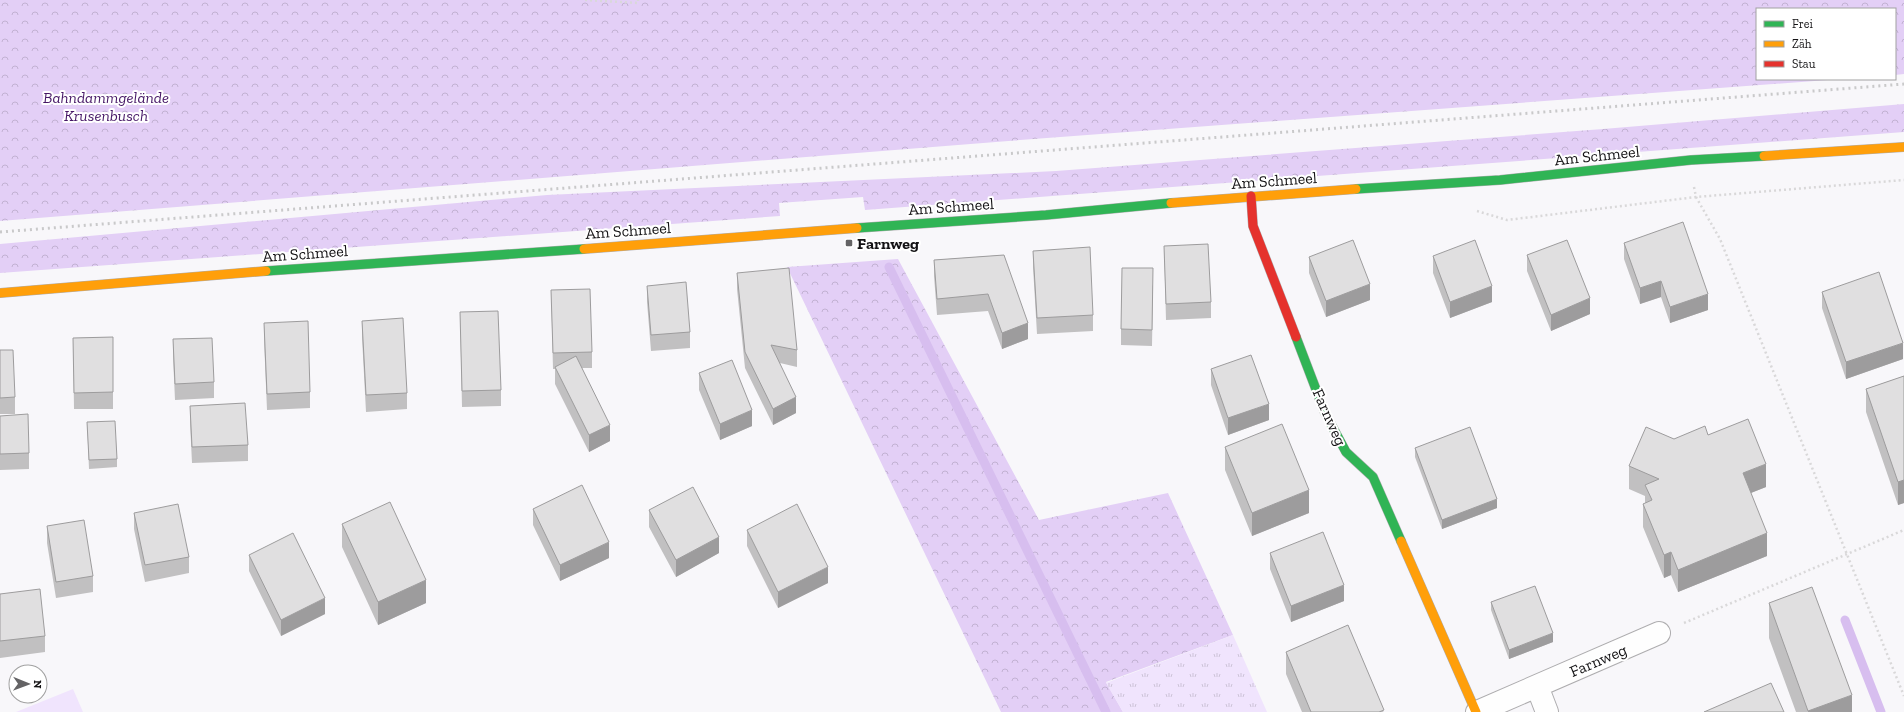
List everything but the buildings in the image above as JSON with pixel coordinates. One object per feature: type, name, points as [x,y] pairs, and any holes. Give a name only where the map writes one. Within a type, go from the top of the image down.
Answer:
[{"type":"street","name":"Am Schmeel","points":[[0,293],[354,265],[668,243],[793,232],[1046,215],[1251,196],[1500,180],[1691,160],[1904,147]]},
{"type":"street","name":"Farnweg","points":[[1251,196],[1253,226],[1326,413],[1346,452],[1373,477],[1476,712],[1660,633]]},
{"type":"street","points":[[1537,686],[1548,712]]},
{"type":"path","points":[[585,0],[638,3],[638,0]]},
{"type":"path","points":[[1691,160],[1696,197],[1720,239],[1845,554],[1904,696]]},
{"type":"path","points":[[1469,208],[1507,220],[1696,197],[1904,180]]},
{"type":"path","points":[[1660,633],[1904,530]]},
{"type":"green space","name":"Bahndammgelände Krusenbusch","points":[[0,0],[1904,0],[1904,74],[1896,75],[1896,8],[1756,8],[1756,80],[1828,80],[1020,140],[0,221]]},
{"type":"green space","points":[[1904,104],[1904,132],[865,210],[863,197],[779,203],[780,216],[0,273],[0,244],[547,195],[1056,171],[1603,129]]},
{"type":"green space","points":[[898,259],[1039,520],[1168,493],[1233,635],[1106,682],[1123,712],[1001,712],[787,267]]},
{"type":"green space","points":[[1233,635],[1267,712],[1123,712],[1106,683]]},
{"type":"green space","points":[[73,689],[83,712],[16,712],[36,704],[48,704],[48,699]]},
{"type":"waterway","points":[[889,267],[1106,712]]},
{"type":"waterway","points":[[1845,620],[1881,712]]},
{"type":"railway","points":[[0,232],[1904,84]]},
{"type":"traffic: fast","points":[[1356,189],[1500,180],[1691,160],[1764,156]]},
{"type":"traffic: fast","points":[[857,228],[1046,215],[1171,203]]},
{"type":"traffic: fast","points":[[266,271],[584,249]]},
{"type":"traffic: fast","points":[[1296,337],[1325,413],[1346,452],[1373,477],[1401,541]]},
{"type":"traffic: slow","points":[[1764,156],[1904,147]]},
{"type":"traffic: slow","points":[[1171,203],[1356,189]]},
{"type":"traffic: slow","points":[[584,249],[857,228]]},
{"type":"traffic: slow","points":[[0,293],[266,271]]},
{"type":"traffic: slow","points":[[1401,541],[1476,712]]},
{"type":"traffic: jam","points":[[1251,196],[1253,226],[1296,337]]},
{"type":"place","name":"Farnweg","points":[[849,243]]}]
